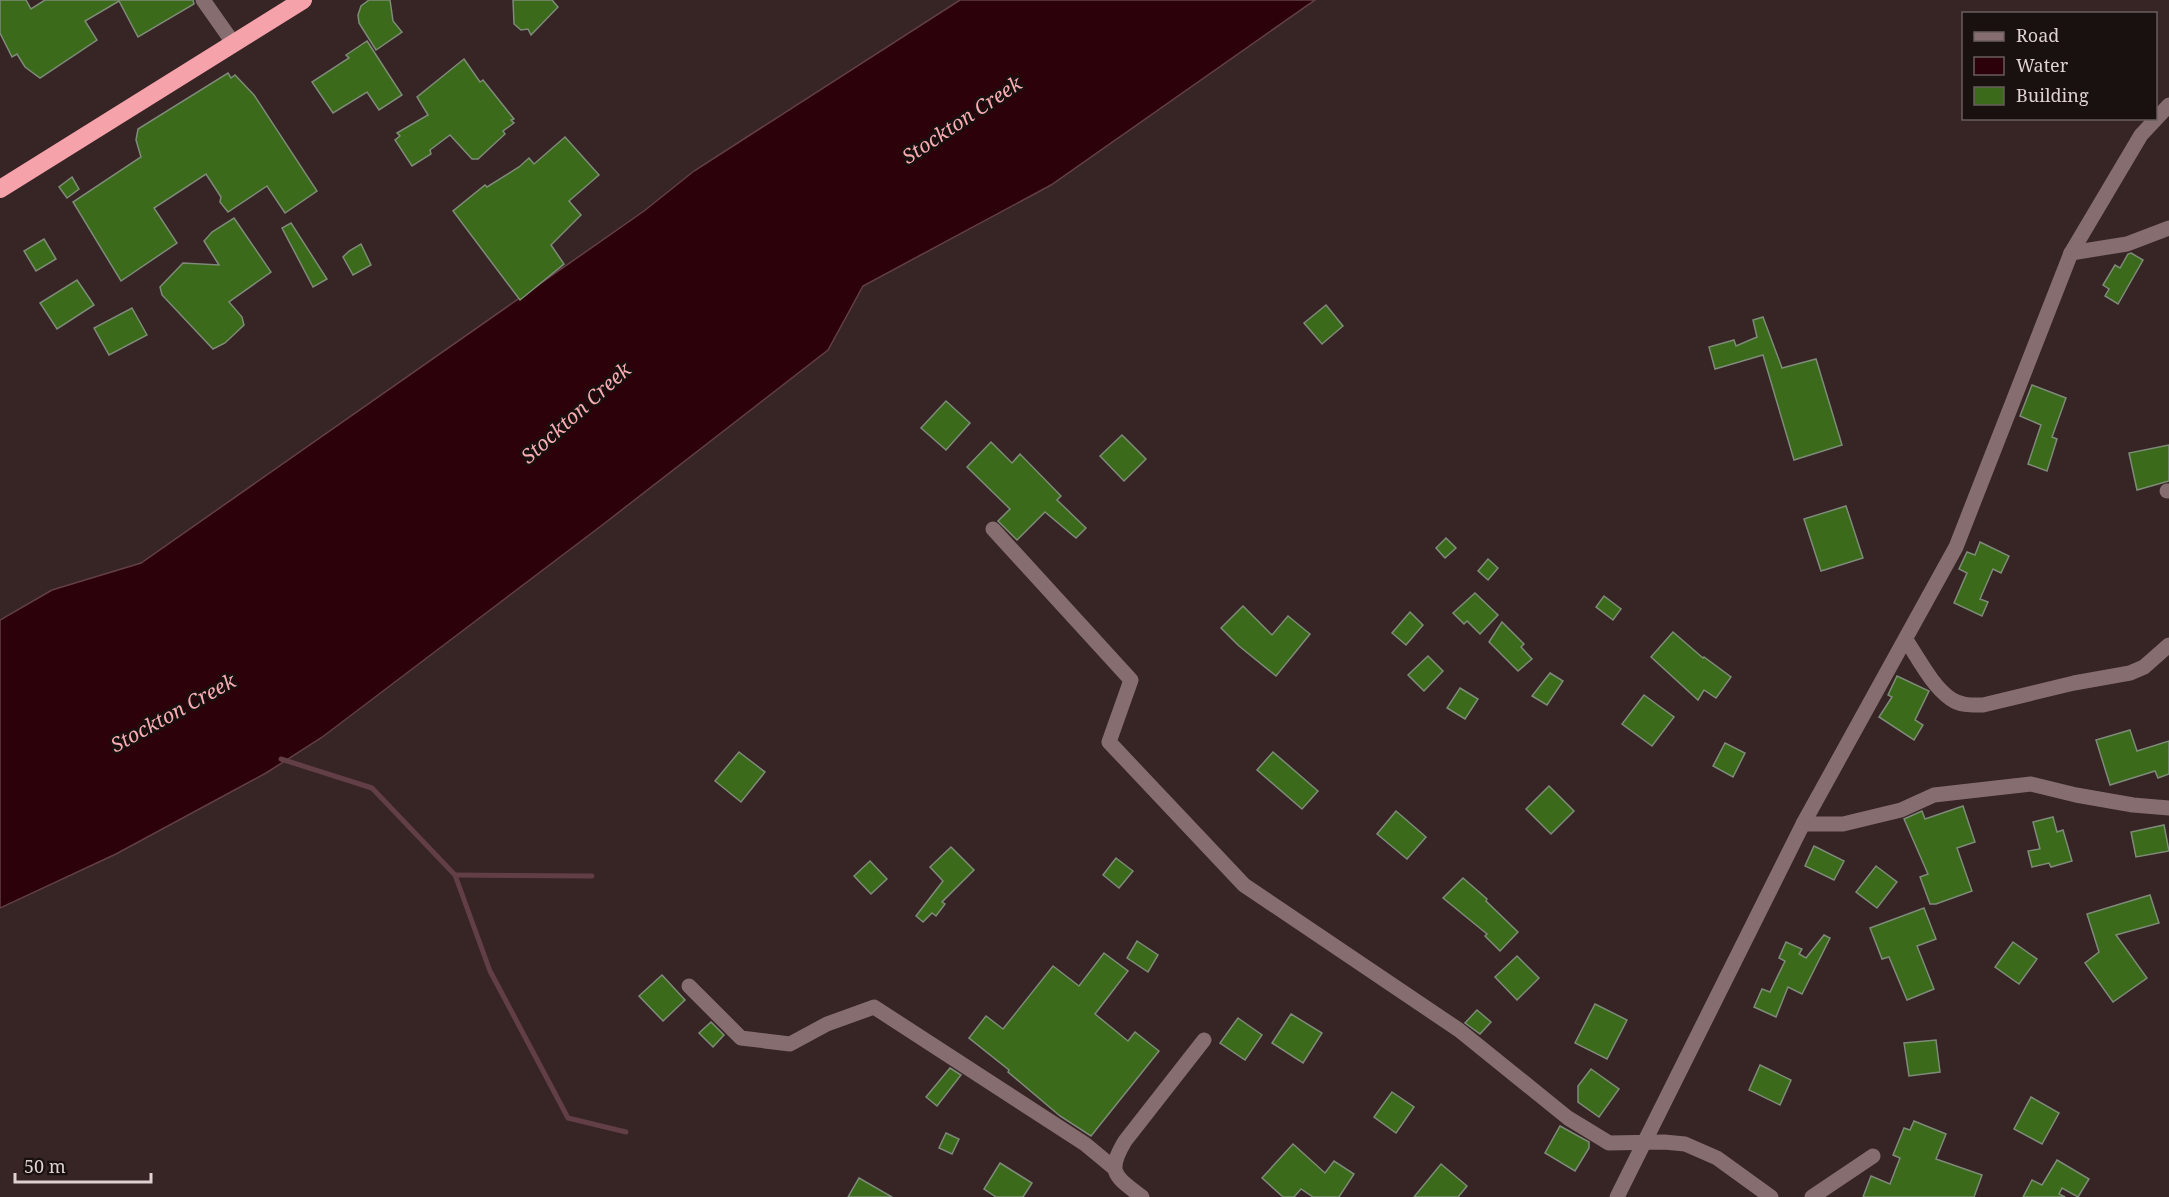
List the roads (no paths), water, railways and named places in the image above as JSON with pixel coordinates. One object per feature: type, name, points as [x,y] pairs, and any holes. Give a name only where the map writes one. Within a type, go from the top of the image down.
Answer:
[{"type":"highway","points":[[0,189],[303,0]]},
{"type":"street","points":[[202,0],[234,44]]},
{"type":"street","points":[[2157,118],[2169,105]]},
{"type":"street","points":[[1617,1197],[1803,825],[1956,547],[2071,252],[2141,135],[2155,120]]},
{"type":"street","points":[[2071,252],[2127,244],[2169,228]]},
{"type":"street","points":[[993,529],[1131,680],[1109,742],[1244,885],[1459,1030],[1568,1118],[1610,1143],[1685,1144],[1717,1158],[1771,1197]]},
{"type":"street","points":[[1906,640],[1942,691],[1953,701],[1968,705],[1983,705],[2074,683],[2130,673],[2144,667],[2169,645]]},
{"type":"street","points":[[1803,825],[1843,824],[1901,810],[1934,795],[2031,784],[2133,805],[2169,808]]},
{"type":"street","points":[[689,986],[741,1038],[790,1044],[827,1024],[874,1007],[1085,1144],[1114,1168],[1126,1185],[1142,1197]]},
{"type":"street","points":[[1114,1168],[1125,1141],[1204,1040]]},
{"type":"street","points":[[1812,1197],[1873,1156]]},
{"type":"water","name":"Stockton Creek","points":[[960,0],[1315,0],[1051,185],[863,286],[828,350],[601,526],[321,738],[266,773],[116,854],[0,908],[0,620],[52,590],[141,563],[644,211],[694,171]]},
{"type":"waterway","points":[[281,759],[372,788],[455,875],[490,971],[568,1118],[626,1132]]},
{"type":"waterway","points":[[455,875],[592,876]]}]
